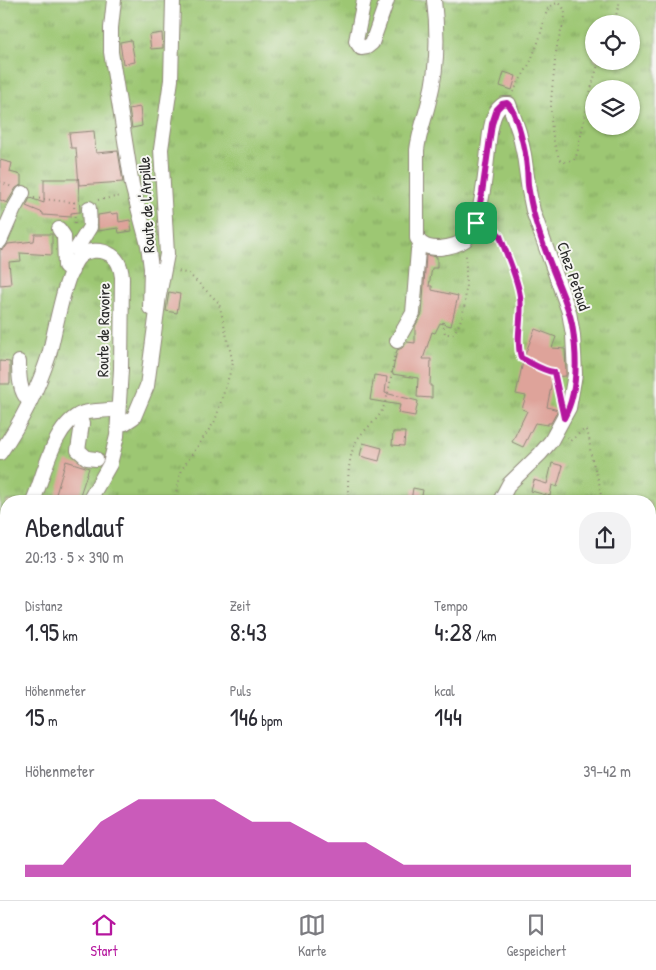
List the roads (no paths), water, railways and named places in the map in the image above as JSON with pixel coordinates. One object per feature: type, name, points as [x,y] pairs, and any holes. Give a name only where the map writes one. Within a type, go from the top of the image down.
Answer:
[{"type":"street","points":[[114,0],[111,52],[134,194],[152,268],[149,319],[155,336]]},
{"type":"street","name":"Route de l'Arpille","points":[[118,424],[125,423],[134,417],[147,386],[159,296],[167,254],[161,149],[171,80],[174,0]]},
{"type":"street","points":[[364,0],[356,41],[361,48],[367,47],[372,43],[387,0]]},
{"type":"street","points":[[397,341],[413,313],[418,250],[422,244],[417,238],[416,231],[417,150],[430,100],[436,66],[437,35],[434,0]]},
{"type":"street","name":"Chez Petoud","points":[[422,244],[440,248],[460,243],[474,230],[482,193],[492,124],[497,109],[502,104],[507,103],[511,106],[519,132],[527,168],[533,211],[572,324],[575,374],[571,400],[564,418],[548,445],[509,484],[503,495]]},
{"type":"street","points":[[0,241],[23,193]]},
{"type":"street","points":[[0,454],[29,401],[48,356],[72,271],[79,257],[77,248],[90,227],[86,204]]},
{"type":"street","points":[[59,229],[64,236],[65,266],[72,271]]},
{"type":"street","name":"Route de Ravoire","points":[[79,257],[85,252],[106,252],[114,256],[122,269],[118,424],[110,464],[92,495]]},
{"type":"street","points":[[19,362],[20,378],[25,397],[29,401]]},
{"type":"street","points":[[35,495],[57,438],[66,424],[79,415],[89,412],[118,409]]},
{"type":"street","points":[[79,415],[82,424],[76,457],[96,459]]}]
